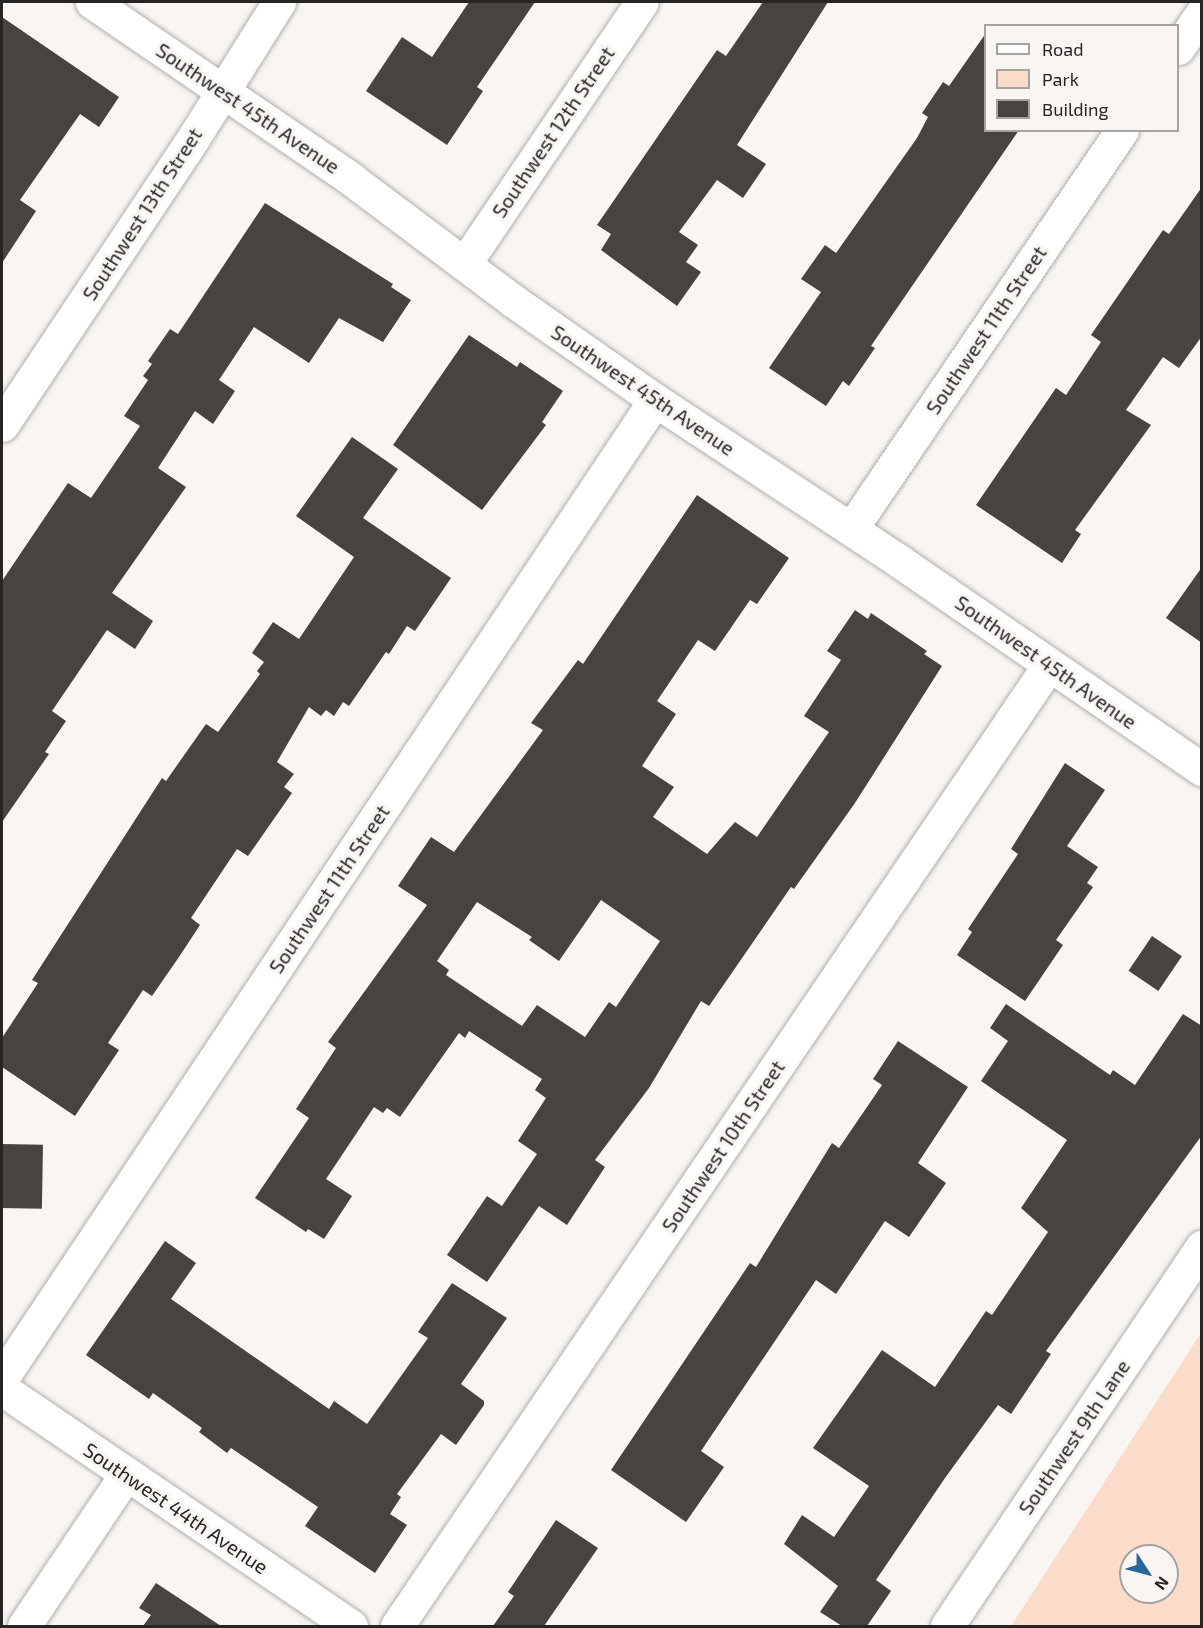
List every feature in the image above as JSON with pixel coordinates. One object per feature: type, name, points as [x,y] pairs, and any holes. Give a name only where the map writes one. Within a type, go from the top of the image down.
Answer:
[{"type":"street","name":"Southwest 45th Avenue","points":[[92,2],[222,90],[655,400],[851,529],[1202,769]]},
{"type":"street","name":"Southwest 13th Street","points":[[2,425],[279,2]]},
{"type":"street","name":"Southwest 12th Street","points":[[465,263],[642,2]]},
{"type":"street","points":[[1179,46],[1202,12]]},
{"type":"street","name":"Southwest 11th Street","points":[[851,529],[1121,132]]},
{"type":"street","name":"Southwest 11th Street","points":[[2,1378],[655,400]]},
{"type":"street","name":"Southwest 10th Street","points":[[397,1626],[1049,665]]},
{"type":"street","name":"Southwest 9th Lane","points":[[947,1626],[1202,1247]]},
{"type":"street","name":"Southwest 44th Avenue","points":[[2,1389],[351,1626]]},
{"type":"street","points":[[24,1626],[126,1474]]},
{"type":"green space","points":[[1201,1333],[1201,1626],[1011,1626]]},
{"type":"building","points":[[469,2],[535,2],[477,87],[483,91],[447,145],[366,91],[402,37],[432,57]]},
{"type":"building","points":[[763,2],[828,2],[737,145],[766,164],[743,198],[717,180],[679,232],[698,245],[686,262],[701,272],[677,306],[601,250],[611,234],[597,225],[717,50],[726,56]]},
{"type":"building","points":[[2,17],[119,97],[99,127],[80,114],[20,200],[36,211],[2,263]]},
{"type":"building","points":[[984,36],[984,132],[1018,132],[871,346],[875,348],[849,386],[843,381],[826,406],[769,368],[821,292],[801,279],[825,245],[836,253],[917,138],[928,117],[922,113],[943,82],[949,86]]},
{"type":"building","points":[[1202,187],[1202,336],[1179,368],[1163,357],[1126,410],[1151,425],[1075,530],[1081,534],[1062,563],[976,505],[1056,388],[1066,395],[1101,342],[1091,335],[1163,230],[1169,234]]},
{"type":"building","points":[[265,203],[393,284],[391,287],[411,300],[383,342],[339,318],[309,363],[254,327],[219,380],[235,391],[213,424],[195,411],[158,468],[186,487],[112,593],[153,621],[135,649],[107,630],[52,711],[66,721],[45,752],[49,754],[2,822],[2,581],[68,483],[91,498],[140,426],[124,416],[148,380],[143,376],[152,364],[148,361],[170,329],[178,334]]},
{"type":"building","points":[[469,335],[517,367],[520,362],[563,391],[542,422],[546,425],[482,510],[393,445]]},
{"type":"building","points":[[352,437],[398,469],[363,518],[451,578],[415,631],[407,626],[389,654],[386,652],[349,706],[343,702],[334,716],[326,710],[321,716],[309,707],[277,762],[294,774],[284,787],[292,793],[248,856],[237,849],[191,918],[200,925],[179,957],[152,996],[143,990],[108,1043],[119,1050],[75,1116],[2,1067],[2,1038],[38,983],[32,980],[162,778],[166,781],[206,724],[218,732],[260,674],[257,671],[264,662],[252,653],[273,622],[299,639],[354,557],[296,516]]},
{"type":"building","points":[[697,495],[789,558],[757,604],[750,600],[715,651],[698,640],[657,701],[676,714],[642,766],[674,787],[653,817],[707,854],[735,822],[757,837],[829,732],[804,716],[841,660],[827,651],[855,610],[868,619],[871,613],[927,651],[924,654],[942,666],[855,803],[794,889],[791,887],[709,1006],[701,1001],[649,1088],[595,1160],[605,1167],[567,1225],[539,1206],[487,1282],[447,1255],[487,1196],[502,1206],[537,1154],[518,1141],[546,1098],[535,1090],[542,1079],[469,1031],[465,1038],[459,1033],[400,1117],[387,1108],[383,1113],[374,1107],[326,1179],[352,1196],[324,1239],[308,1229],[306,1232],[255,1198],[309,1118],[296,1109],[336,1048],[328,1042],[427,905],[398,886],[431,837],[454,852],[543,730],[531,723],[578,660],[583,664]],"holes":[[[601,900],[660,941],[616,1007],[609,1002],[585,1037],[537,1005],[522,1026],[446,975],[449,970],[437,961],[477,902],[532,937],[529,940],[559,961]]]},
{"type":"building","points":[[1202,567],[1202,643],[1166,618]]},
{"type":"building","points":[[1065,763],[1105,790],[1067,846],[1098,867],[1087,883],[1093,887],[1056,940],[1063,945],[1025,1001],[957,955],[972,932],[968,929],[1018,854],[1011,849]]},
{"type":"building","points":[[1152,936],[1182,956],[1158,991],[1129,971]]},
{"type":"building","points":[[1006,1004],[1110,1075],[1113,1070],[1135,1085],[1183,1014],[1202,1026],[1202,1135],[1046,1351],[1051,1354],[1011,1414],[998,1405],[945,1478],[876,1580],[891,1591],[867,1626],[842,1626],[820,1612],[838,1586],[784,1544],[802,1515],[834,1537],[869,1486],[813,1448],[882,1350],[935,1387],[986,1311],[992,1315],[1048,1232],[1021,1208],[1067,1140],[981,1081],[1008,1041],[990,1028]]},
{"type":"building","points":[[898,1041],[968,1087],[918,1163],[946,1183],[909,1237],[885,1221],[836,1294],[816,1280],[701,1451],[724,1467],[686,1522],[611,1470],[750,1263],[756,1267],[832,1143],[839,1148],[882,1085],[873,1079]]},
{"type":"building","points":[[2,1144],[43,1145],[42,1209],[2,1208]]},
{"type":"building","points":[[165,1241],[196,1263],[171,1299],[329,1409],[334,1401],[367,1424],[428,1338],[418,1332],[452,1283],[507,1318],[461,1384],[484,1401],[484,1405],[456,1445],[441,1434],[397,1494],[401,1497],[390,1514],[407,1525],[375,1573],[305,1526],[318,1507],[231,1448],[227,1453],[199,1432],[202,1428],[153,1393],[149,1399],[86,1355]]},
{"type":"building","points":[[556,1520],[598,1548],[544,1626],[493,1626],[514,1596],[508,1592]]},
{"type":"building","points":[[156,1583],[221,1626],[143,1626],[151,1615],[139,1608]]}]
